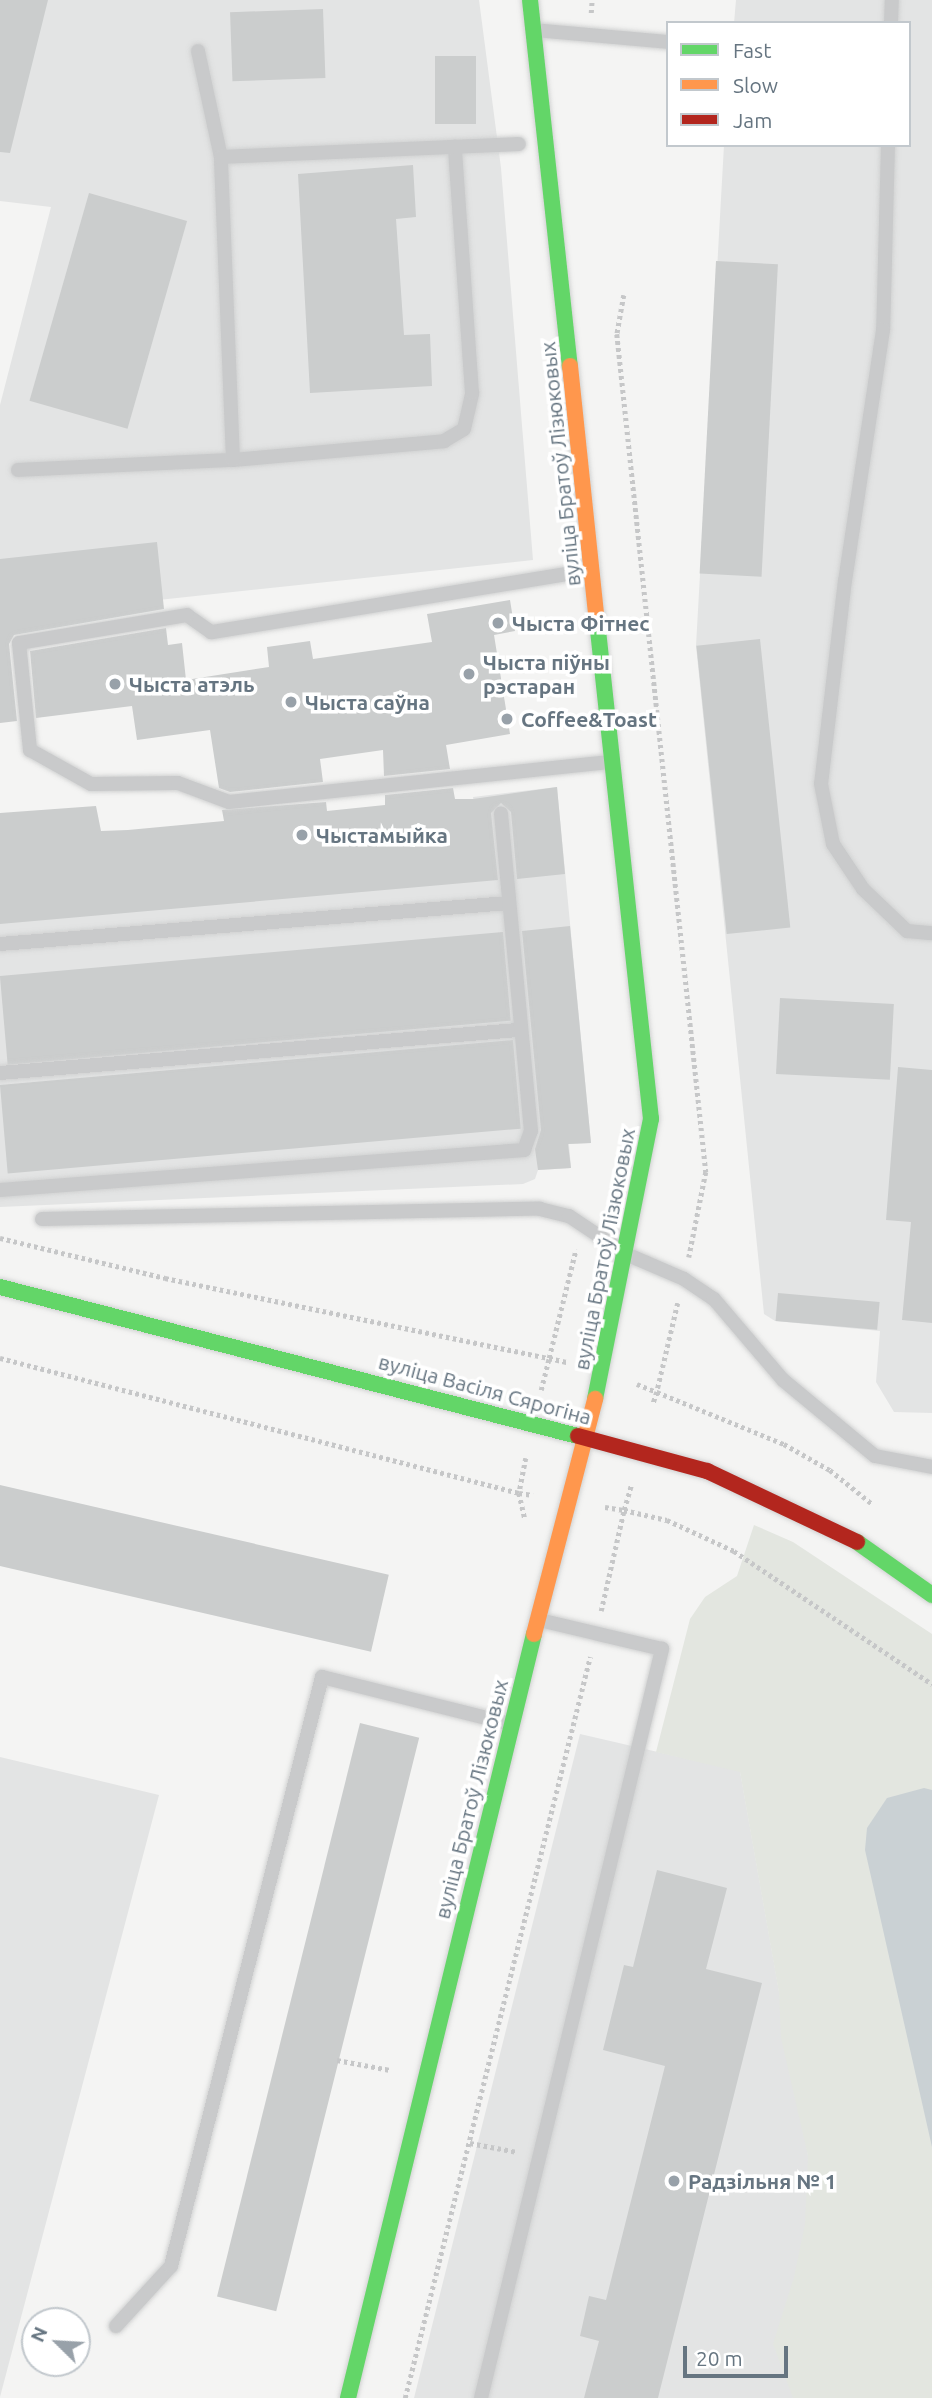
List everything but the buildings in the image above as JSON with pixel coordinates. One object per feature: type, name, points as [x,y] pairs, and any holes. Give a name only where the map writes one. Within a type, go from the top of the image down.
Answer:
[{"type":"street","name":"вуліца Братоў Лізюковых","points":[[348,2398],[510,1724],[586,1438],[626,1254],[651,1119],[530,0]]},
{"type":"street","name":"вуліца Васіля Сярогіна","points":[[0,1287],[707,1471],[769,1496],[850,1537],[932,1595]]},
{"type":"lane","points":[[891,0],[891,21]]},
{"type":"lane","points":[[533,30],[666,42]]},
{"type":"lane","points":[[198,51],[221,157],[233,460]]},
{"type":"lane","points":[[221,157],[519,144]]},
{"type":"lane","points":[[18,470],[233,460],[444,441],[464,429],[472,393],[455,147]]},
{"type":"lane","points":[[888,147],[883,330],[845,580],[821,784],[833,844],[863,889],[907,931],[932,933]]},
{"type":"lane","points":[[592,569],[211,632],[187,615],[19,643],[30,750],[91,784],[178,783],[229,802],[612,762]]},
{"type":"lane","points":[[0,1190],[524,1150],[531,1131],[518,1030],[501,813]]},
{"type":"lane","points":[[0,944],[508,903]]},
{"type":"lane","points":[[0,1073],[518,1030]]},
{"type":"lane","points":[[42,1219],[540,1209],[569,1216],[626,1254],[684,1279],[714,1299],[783,1380],[874,1456],[932,1467]]},
{"type":"lane","points":[[481,2398],[662,1649],[537,1620]]},
{"type":"lane","points":[[116,2326],[172,2266],[323,1677],[510,1724]]},
{"type":"path","points":[[624,295],[617,334],[706,1172],[684,1279],[653,1404]]},
{"type":"path","points":[[540,1394],[582,1225]]},
{"type":"path","points":[[0,1238],[165,1278],[573,1364]]},
{"type":"path","points":[[0,1359],[538,1496]]},
{"type":"path","points":[[626,1379],[784,1444],[830,1470],[873,1505]]},
{"type":"path","points":[[519,1493],[526,1457]]},
{"type":"path","points":[[405,2398],[632,1484]]},
{"type":"path","points":[[597,1505],[667,1520],[734,1551],[932,1684]]},
{"type":"path","points":[[470,2143],[540,2157]]},
{"type":"shaded area","points":[[0,0],[479,0],[501,168],[533,560],[0,617],[0,405],[51,207],[0,201]]},
{"type":"shaded area","points":[[736,0],[932,0],[932,1413],[894,1412],[876,1382],[880,1331],[775,1321],[764,1314],[696,646],[724,147],[911,147],[911,21],[734,21]]},
{"type":"shaded area","points":[[557,787],[591,1143],[569,1144],[571,1168],[538,1170],[535,1179],[523,1184],[0,1207],[0,885],[477,839],[473,797]]},
{"type":"shaded area","points":[[754,1525],[793,1542],[932,1634],[932,2398],[793,2398],[773,2344],[794,2277],[805,2224],[808,2156],[781,2038],[779,1993],[740,1772],[656,1752],[690,1619],[705,1597],[737,1576]]},
{"type":"shaded area","points":[[580,1734],[740,1771],[851,2398],[414,2398]]},
{"type":"shaded area","points":[[0,1757],[159,1795],[24,2307],[21,2307],[21,2317],[0,2397]]},
{"type":"shaded area","points":[[924,1788],[932,1790],[932,2147],[865,1850],[867,1828],[887,1798]]},
{"type":"traffic: fast","points":[[530,0],[570,366]]},
{"type":"traffic: fast","points":[[595,1399],[651,1119],[597,621]]},
{"type":"traffic: fast","points":[[0,1287],[578,1436]]},
{"type":"traffic: fast","points":[[857,1542],[932,1595]]},
{"type":"traffic: fast","points":[[348,2398],[534,1634]]},
{"type":"traffic: slow","points":[[570,366],[597,621]]},
{"type":"traffic: slow","points":[[534,1634],[595,1399]]},
{"type":"traffic: jam","points":[[578,1436],[707,1471],[857,1542]]},
{"type":"place","name":"Чыста Фітнес","points":[[498,623]]},
{"type":"place","name":"Чыста піўны рэстаран","points":[[469,674]]},
{"type":"place","name":"Чыста атэль","points":[[115,684]]},
{"type":"place","name":"Чыста саўна","points":[[291,702]]},
{"type":"place","name":"Coffee&Toast","points":[[507,719]]},
{"type":"place","name":"Чыстамыйка","points":[[302,835]]},
{"type":"place","name":"Радзільня № 1","points":[[674,2181]]}]
